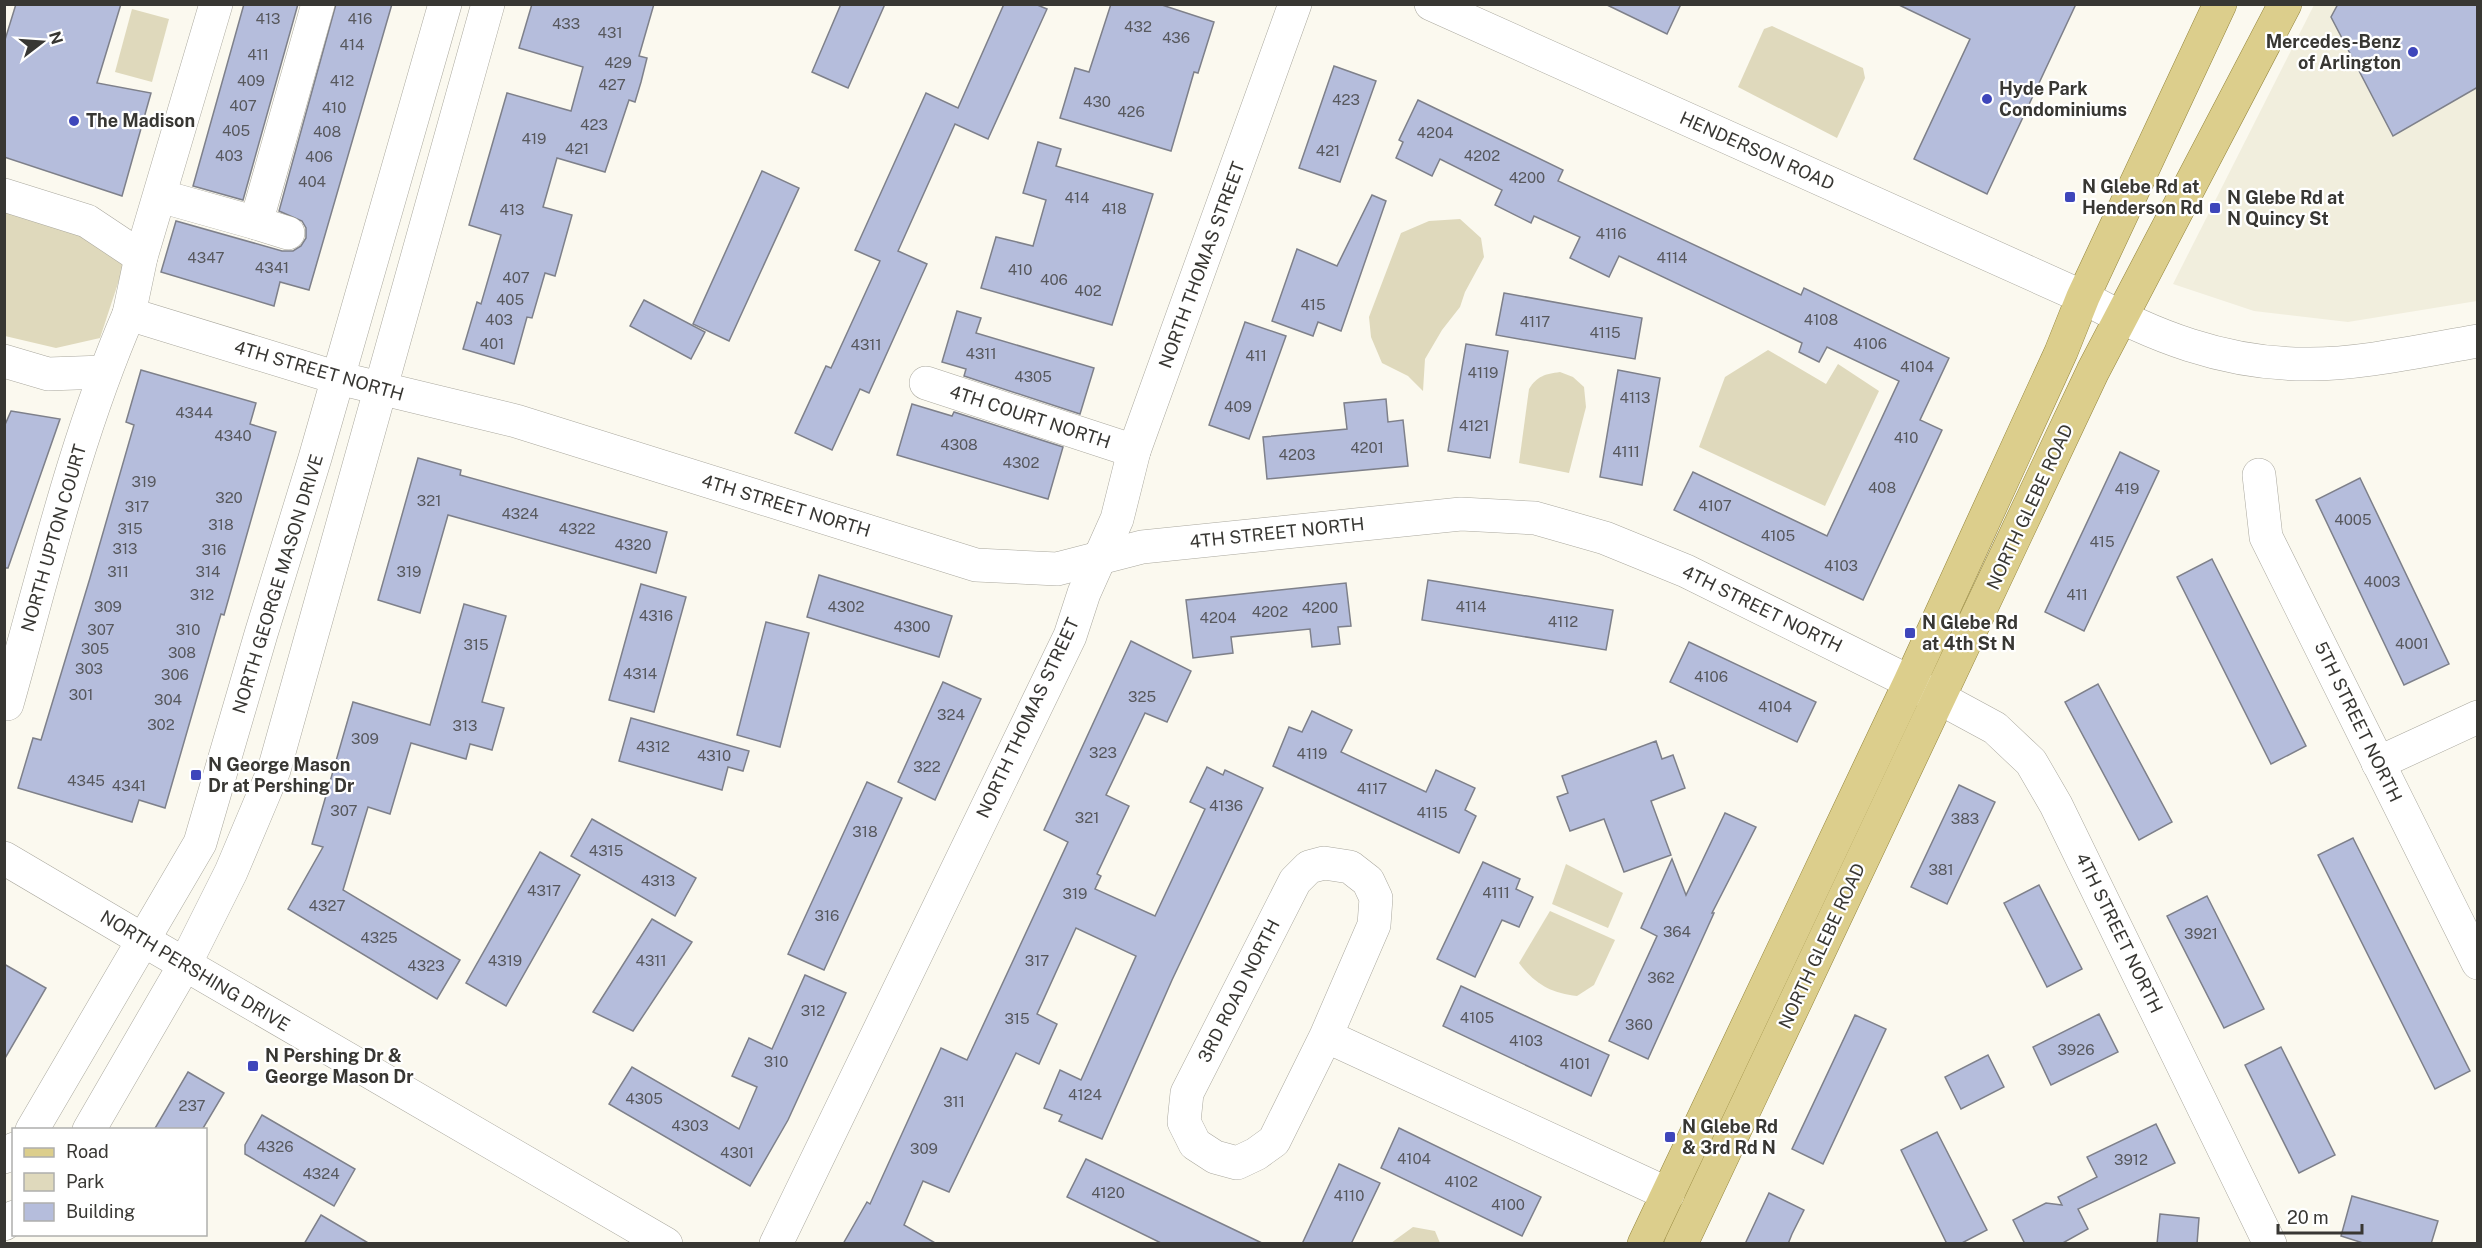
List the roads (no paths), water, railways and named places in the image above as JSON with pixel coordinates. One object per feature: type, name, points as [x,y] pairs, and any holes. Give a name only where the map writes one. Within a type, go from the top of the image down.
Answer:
[{"type":"main road","name":"NORTH GLEBE ROAD","points":[[1644,1244],[1910,682],[2061,352],[2083,297],[2220,4]]},
{"type":"main road","name":"NORTH GLEBE ROAD","points":[[1680,1244],[1940,699],[2093,371],[2285,4]]},
{"type":"main road","points":[[1668,1194],[1698,1208]]},
{"type":"street","points":[[4,361],[48,374],[104,372],[129,314],[141,257],[216,4]]},
{"type":"street","points":[[256,223],[318,4]]},
{"type":"street","name":"NORTH GEORGE MASON DRIVE","points":[[34,1128],[200,843],[338,378],[445,4]]},
{"type":"street","points":[[90,1128],[184,966],[231,872],[274,770],[488,4]]},
{"type":"street","name":"NORTH THOMAS STREET","points":[[776,1244],[1070,636],[1098,558],[1117,519],[1134,451],[1295,4]]},
{"type":"street","name":"HENDERSON ROAD","points":[[1431,4],[2083,297],[2121,319],[2196,348],[2251,359],[2305,364],[2380,357],[2478,341]]},
{"type":"street","points":[[4,195],[87,221],[141,257]]},
{"type":"street","points":[[160,196],[288,233]]},
{"type":"street","name":"4TH STREET NORTH","points":[[129,314],[380,390],[516,421],[976,565],[1057,569],[1142,547],[1461,514],[1535,518],[1605,538],[1686,571],[1910,682],[1995,728],[2031,762],[2056,805],[2270,1244]]},
{"type":"street","name":"NORTH UPTON COURT","points":[[6,704],[85,426],[104,372]]},
{"type":"street","name":"4TH COURT NORTH","points":[[926,383],[1134,451]]},
{"type":"street","name":"5TH STREET NORTH","points":[[2259,475],[2266,537],[2478,963]]},
{"type":"street","points":[[2378,763],[2478,717]]},
{"type":"street","name":"NORTH PERSHING DRIVE","points":[[4,858],[184,966],[666,1244]]},
{"type":"street","name":"3RD ROAD NORTH","points":[[1324,863],[1350,867],[1368,881],[1376,898],[1374,925],[1326,1036],[1274,1141],[1256,1154],[1237,1163],[1215,1156],[1195,1144],[1184,1122],[1187,1093],[1295,881],[1309,867],[1324,863]]},
{"type":"street","points":[[1326,1036],[1668,1194]]},
{"type":"place","name":"Mercedes-Benz of Arlington","points":[[2413,52]]},
{"type":"place","name":"Hyde Park Condominiums","points":[[1987,99]]},
{"type":"place","name":"The Madison","points":[[74,121]]},
{"type":"place","name":"N Glebe Rd at Henderson Rd","points":[[2070,197]]},
{"type":"place","name":"N Glebe Rd at N Quincy St","points":[[2215,208]]},
{"type":"place","name":"N Glebe Rd at 4th St N","points":[[1910,633]]},
{"type":"place","name":"N George Mason Dr at Pershing Dr","points":[[196,775]]},
{"type":"place","name":"N Pershing Dr & George Mason Dr","points":[[253,1066]]},
{"type":"place","name":"N Glebe Rd & 3rd Rd N","points":[[1670,1137]]}]
